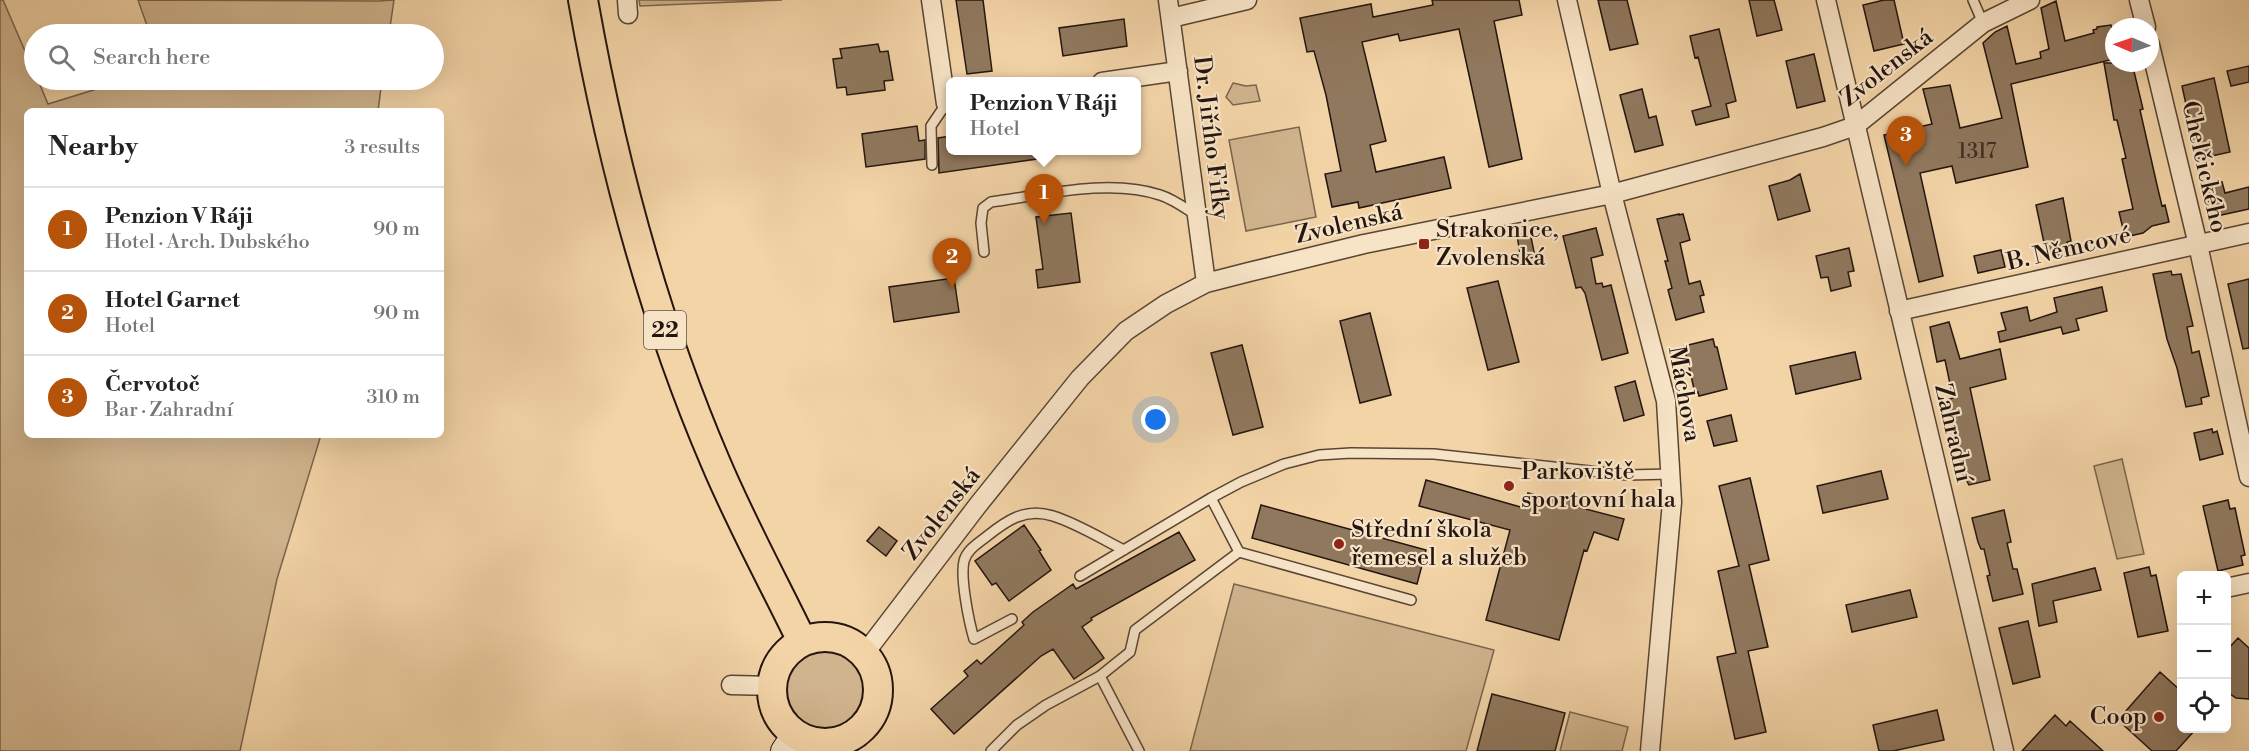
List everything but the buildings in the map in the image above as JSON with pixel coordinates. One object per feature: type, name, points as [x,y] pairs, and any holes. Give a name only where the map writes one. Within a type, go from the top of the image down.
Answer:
[{"type":"main road","name":"22","points":[[583,0],[607,125],[643,262],[665,329],[715,461],[760,560],[802,641]]},
{"type":"main road","points":[[819,636],[836,637],[852,643],[865,653],[876,674],[878,697],[874,712],[858,743],[810,741],[790,743],[785,725],[777,714],[773,700],[772,686],[781,659],[802,641],[819,636]]},
{"type":"street","points":[[932,0],[946,90]]},
{"type":"street","points":[[1169,9],[1247,0]]},
{"type":"street","name":"Máchova","points":[[1567,0],[1612,194],[1666,401],[1672,502],[1650,751]]},
{"type":"street","name":"Zahradní","points":[[1826,0],[2004,751]]},
{"type":"street","name":"Zvolenská","points":[[865,653],[978,505],[1080,378],[1126,331],[1166,304],[1206,283],[1375,242],[1612,194],[1855,126],[1983,23],[2031,0]]},
{"type":"street","points":[[2139,0],[2144,18]]},
{"type":"street","name":"Dr. Jiřího Fifky","points":[[1169,9],[1206,283]]},
{"type":"street","points":[[1132,77],[1178,71]]},
{"type":"street","name":"Chelčického","points":[[2156,72],[2198,245],[2249,477]]},
{"type":"street","name":"B. Němcové","points":[[1899,311],[2249,233]]},
{"type":"street","points":[[2231,587],[2249,583]]},
{"type":"street","points":[[731,685],[772,686]]},
{"type":"lane","points":[[1973,0],[1983,23]]},
{"type":"lane","points":[[932,165],[931,126],[946,106]]},
{"type":"lane","points":[[984,252],[982,208],[991,202],[1108,187],[1138,189],[1162,195],[1196,215]]},
{"type":"lane","points":[[1080,576],[1211,498],[1284,464],[1319,455],[1434,454],[1627,475],[1672,474]]},
{"type":"lane","points":[[1211,498],[1239,552],[1411,600]]},
{"type":"lane","points":[[1012,619],[974,639],[964,578],[964,561],[969,550],[1008,519],[1022,514],[1052,515],[1124,550]]},
{"type":"lane","points":[[991,751],[1017,725],[1046,705],[1100,676],[1130,652],[1135,630],[1239,552]]},
{"type":"lane","points":[[1100,676],[1139,751]]},
{"type":"shaded area","points":[[0,0],[3,0],[24,49],[24,90],[42,90],[48,104],[94,90],[381,90],[378,108],[24,108],[24,438],[320,438],[277,579],[240,751],[0,751]]},
{"type":"shaded area","points":[[138,0],[394,0],[390,24],[146,24]]},
{"type":"shaded area","points":[[639,0],[782,0],[640,6]]},
{"type":"shaded area","points":[[1233,83],[1246,86],[1256,85],[1260,101],[1233,105],[1226,97]]},
{"type":"shaded area","points":[[1299,127],[1316,217],[1246,231],[1229,140]]},
{"type":"shaded area","points":[[2122,459],[2144,554],[2117,559],[2094,466]]},
{"type":"shaded area","points":[[1234,584],[1494,650],[1466,751],[1190,751]]},
{"type":"shaded area","points":[[817,651],[833,651],[854,662],[865,683],[865,699],[854,720],[833,731],[817,731],[803,725],[791,713],[785,699],[785,683],[791,669],[803,657]]},
{"type":"shaded area","points":[[1570,712],[1628,727],[1622,751],[1560,751]]},
{"type":"place","name":"Červotoč","points":[[1906,166]]},
{"type":"place","name":"Penzion V Ráji","points":[[1044,224]]},
{"type":"place","name":"Strakonice, Zvolenská","points":[[1424,244]]},
{"type":"place","name":"Hotel Garnet","points":[[952,288]]},
{"type":"place","name":"Parkoviště sportovní hala","points":[[1509,486]]},
{"type":"place","name":"Střední škola řemesel a služeb","points":[[1339,544]]},
{"type":"place","name":"Coop","points":[[2159,717]]}]
